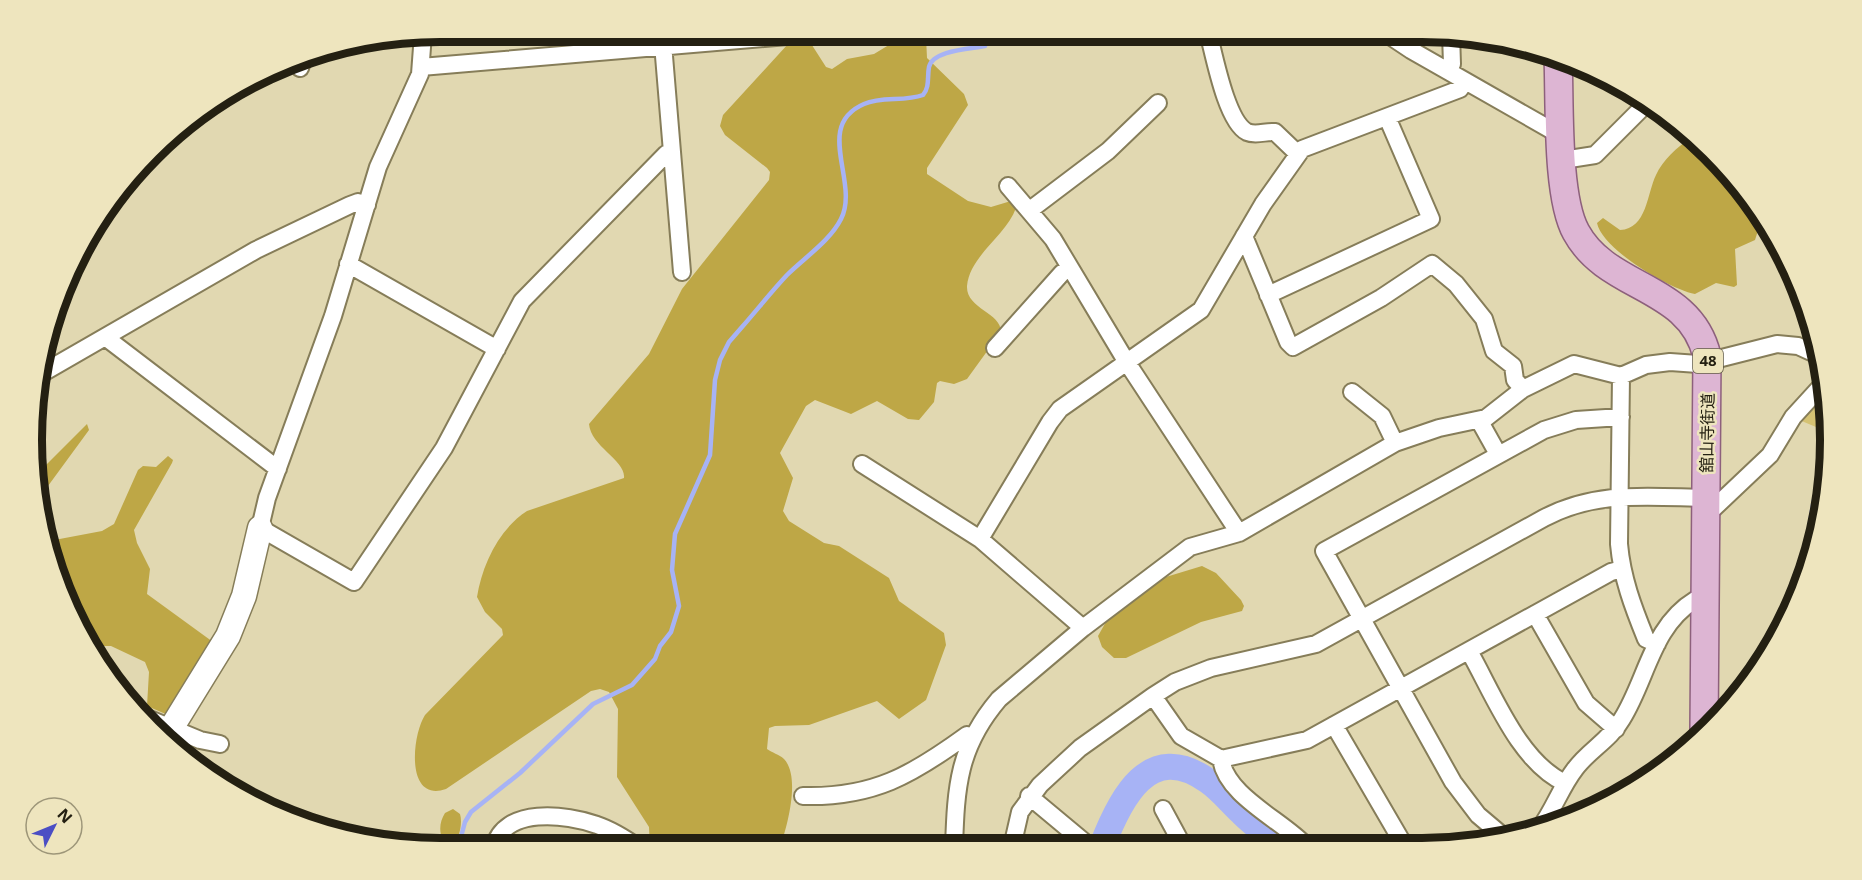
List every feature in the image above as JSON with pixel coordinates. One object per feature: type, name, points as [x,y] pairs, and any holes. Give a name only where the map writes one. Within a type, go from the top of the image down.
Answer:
[{"type":"main road","name":"舘山寺街道","points":[[1558,66],[1566,204],[1582,243],[1613,271],[1655,292],[1683,312],[1699,332],[1708,362],[1704,720]]},
{"type":"street","points":[[422,67],[637,42]]},
{"type":"street","points":[[663,42],[682,272]]},
{"type":"street","points":[[1210,42],[1219,81],[1241,127],[1251,133],[1275,132],[1298,154]]},
{"type":"street","points":[[1400,42],[1553,131],[1561,131]]},
{"type":"street","points":[[169,731],[208,673],[228,636],[244,596],[260,528],[278,469],[384,151],[422,67],[423,43]]},
{"type":"street","points":[[1448,71],[1452,64],[1451,43]]},
{"type":"street","points":[[980,539],[1055,415],[1067,403],[1201,310],[1244,236],[1302,149],[1460,89],[1465,81]]},
{"type":"street","points":[[1030,210],[1108,150],[1158,103]]},
{"type":"street","points":[[1563,160],[1595,155],[1642,108]]},
{"type":"street","points":[[1268,295],[1431,219],[1387,117]]},
{"type":"street","points":[[260,528],[354,582],[444,448],[522,301],[666,154],[672,153]]},
{"type":"street","points":[[1008,186],[1053,239],[1126,361],[1239,533]]},
{"type":"street","points":[[49,369],[282,236],[358,202],[367,205]]},
{"type":"street","points":[[1244,236],[1288,342],[1293,347],[1381,298],[1432,264],[1456,284],[1484,319],[1494,351],[1513,366],[1515,380],[1523,389]]},
{"type":"street","points":[[348,264],[496,349]]},
{"type":"street","points":[[995,348],[1062,273],[1070,268]]},
{"type":"street","points":[[105,337],[278,469]]},
{"type":"street","points":[[955,838],[958,776],[972,737],[999,699],[1083,628],[1190,548],[1239,533],[1395,443],[1439,428],[1479,420],[1491,415],[1523,389],[1574,364],[1621,376],[1658,362],[1708,362],[1777,344],[1798,346],[1809,351]]},
{"type":"street","points":[[1621,376],[1618,544],[1622,569],[1646,639],[1657,644]]},
{"type":"street","points":[[1014,838],[1020,812],[1029,796],[1080,748],[1175,682],[1211,668],[1316,644],[1559,510],[1592,499],[1619,496],[1706,503],[1714,508],[1770,455],[1793,417],[1817,391]]},
{"type":"street","points":[[1352,392],[1382,416],[1395,443]]},
{"type":"street","points":[[1497,831],[1478,815],[1465,799],[1324,551],[1529,436],[1560,424],[1592,418],[1621,417]]},
{"type":"street","points":[[1479,420],[1498,454]]},
{"type":"street","points":[[862,464],[980,539],[1083,628]]},
{"type":"street","points":[[1153,696],[1181,735],[1221,759],[1297,744],[1611,572],[1622,569]]},
{"type":"street","points":[[1546,818],[1575,768],[1616,729],[1657,644],[1677,613],[1695,600],[1705,600]]},
{"type":"street","points":[[1535,614],[1586,704],[1616,729]]},
{"type":"street","points":[[1469,651],[1527,752],[1543,768],[1566,783]]},
{"type":"street","points":[[1335,725],[1398,838]]},
{"type":"street","points":[[174,735],[220,744]]},
{"type":"street","points":[[803,796],[849,795],[894,782],[925,765],[967,735],[972,737]]},
{"type":"street","points":[[1221,759],[1223,772],[1251,801],[1296,838]]},
{"type":"street","points":[[1029,796],[1079,838]]},
{"type":"street","points":[[1163,809],[1179,838]]},
{"type":"street","points":[[498,838],[507,828],[523,820],[540,816],[596,824],[621,838]]},
{"type":"shaded area","points":[[810,42],[826,67],[832,69],[847,59],[874,54],[894,42],[926,42],[927,58],[964,94],[968,105],[927,168],[927,174],[968,201],[991,207],[1011,201],[1016,208],[1005,228],[981,255],[970,275],[967,286],[968,294],[977,305],[996,320],[1001,332],[967,379],[954,384],[940,381],[937,383],[934,402],[919,420],[908,419],[877,401],[851,414],[815,400],[806,406],[780,453],[793,478],[783,511],[789,521],[824,543],[839,546],[889,578],[899,601],[944,633],[946,645],[926,700],[899,719],[877,701],[809,725],[769,728],[767,749],[784,759],[792,778],[791,802],[783,838],[650,838],[649,827],[617,777],[618,709],[609,692],[600,689],[591,691],[446,789],[433,791],[424,786],[418,777],[415,765],[420,724],[425,715],[503,635],[502,629],[485,612],[477,597],[483,573],[493,549],[508,528],[527,511],[624,478],[620,465],[596,440],[589,424],[649,354],[682,289],[769,180],[770,172],[767,168],[725,135],[720,126],[723,115],[788,44]]},
{"type":"shaded area","points":[[1685,142],[1721,178],[1759,228],[1755,240],[1735,249],[1737,285],[1734,287],[1716,283],[1695,294],[1669,284],[1623,256],[1602,233],[1597,223],[1603,218],[1620,230],[1636,224],[1645,209],[1653,182],[1662,164]]},
{"type":"shaded area","points":[[1818,397],[1820,429],[1797,419]]},
{"type":"shaded area","points":[[87,424],[89,430],[45,490],[43,468]]},
{"type":"shaded area","points":[[168,456],[173,460],[134,530],[137,543],[150,569],[147,594],[213,642],[168,715],[147,706],[149,672],[145,662],[111,646],[99,646],[72,592],[55,540],[102,531],[114,524],[138,470],[143,466],[156,467]]},
{"type":"shaded area","points":[[1202,566],[1216,573],[1241,600],[1244,606],[1242,611],[1201,622],[1126,658],[1114,658],[1102,647],[1098,636],[1107,620],[1156,580]]},
{"type":"shaded area","points":[[453,809],[460,814],[461,823],[457,838],[442,838],[441,836],[440,826],[445,813]]},
{"type":"waterway","points":[[461,838],[465,822],[471,812],[520,773],[593,704],[632,685],[655,659],[660,646],[671,632],[679,606],[672,570],[675,534],[710,455],[715,380],[720,360],[729,342],[770,294],[787,275],[824,242],[841,219],[845,204],[845,189],[839,140],[842,126],[849,114],[871,102],[923,95],[927,85],[929,67],[937,57],[953,51],[985,46]]},
{"type":"waterway","points":[[1105,838],[1118,810],[1140,780],[1153,771],[1169,767],[1187,770],[1208,781],[1271,838]]}]
